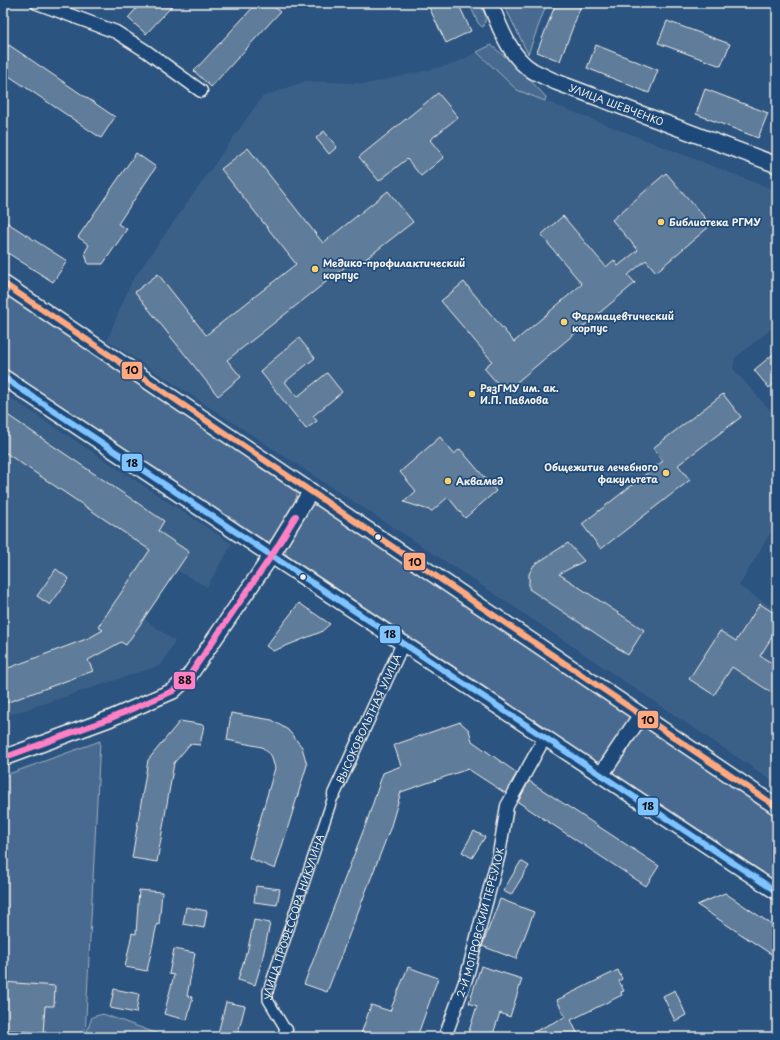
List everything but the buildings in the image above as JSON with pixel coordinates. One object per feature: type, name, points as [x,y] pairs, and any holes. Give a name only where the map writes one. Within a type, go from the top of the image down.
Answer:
[{"type":"street","points":[[37,3],[116,32],[146,51],[201,91]]},
{"type":"street","name":"УЛИЦА ШЕВЧЕНКО","points":[[490,3],[500,27],[516,55],[532,71],[556,82],[777,165]]},
{"type":"street","points":[[3,283],[777,807]]},
{"type":"street","name":"ВЫСОКОВОЛЬТНАЯ УЛИЦА","points":[[3,376],[777,892]]},
{"type":"street","points":[[3,758],[109,719],[173,691],[189,676],[272,555],[311,491]]},
{"type":"street","name":"ВЫСОКОВОЛЬТНАЯ УЛИЦА","points":[[334,794],[403,642]]},
{"type":"street","points":[[600,774],[641,715]]},
{"type":"street","name":"2-Й МОПРОВСКИЙ ПЕРЕУЛОК","points":[[446,1037],[469,968],[499,854],[507,806],[545,737]]},
{"type":"street","name":"УЛИЦА ПРОФЕССОРА НИКУЛИНА","points":[[285,1033],[268,1000],[268,991],[334,794]]},
{"type":"shaded area","points":[[469,3],[480,3],[486,17],[484,26],[482,27],[478,23]]},
{"type":"shaded area","points":[[503,3],[547,3],[528,54]]},
{"type":"shaded area","points":[[491,45],[520,69],[546,97],[545,101],[517,90],[477,52]]},
{"type":"shaded area","name":"РязГМУ им. ак. И.П. Павлова","points":[[477,52],[517,90],[777,191],[777,324],[735,358],[733,369],[777,418],[777,521],[739,586],[777,611],[777,784],[489,590],[107,340],[132,281],[262,97],[306,81],[367,84],[454,64]]},
{"type":"shaded area","points":[[3,290],[294,487],[297,493],[296,501],[274,537],[268,542],[259,540],[3,369]]},
{"type":"shaded area","points":[[3,393],[232,544],[207,587],[167,565],[137,614],[175,641],[161,665],[3,717]]},
{"type":"shaded area","points":[[312,505],[328,510],[633,717],[608,757],[599,762],[589,760],[292,561],[286,554],[285,546],[306,511]]},
{"type":"shaded area","points":[[648,724],[777,812],[777,884],[618,778],[612,772],[641,725]]},
{"type":"shaded area","points":[[100,741],[85,1037],[3,1037],[3,776]]},
{"type":"shaded area","points":[[103,1014],[167,1037],[85,1037],[92,1017]]},
{"type":"transit line","name":"10","points":[[3,283],[777,807]]},
{"type":"transit line","name":"18","points":[[3,377],[777,892]]},
{"type":"transit line","name":"88","points":[[3,758],[109,719],[173,691],[189,676],[272,555],[296,516]]},
{"type":"place","name":"Библиотека РГМУ","points":[[661,222]]},
{"type":"place","name":"Медико-профилактический корпус","points":[[315,269]]},
{"type":"place","name":"Фармацевтический корпус","points":[[564,322]]},
{"type":"place","name":"РязГМУ им. ак. И.П. Павлова","points":[[472,394]]},
{"type":"place","name":"Общежитие лечебного факультета","points":[[666,473]]},
{"type":"place","name":"Аквамед","points":[[448,481]]}]
